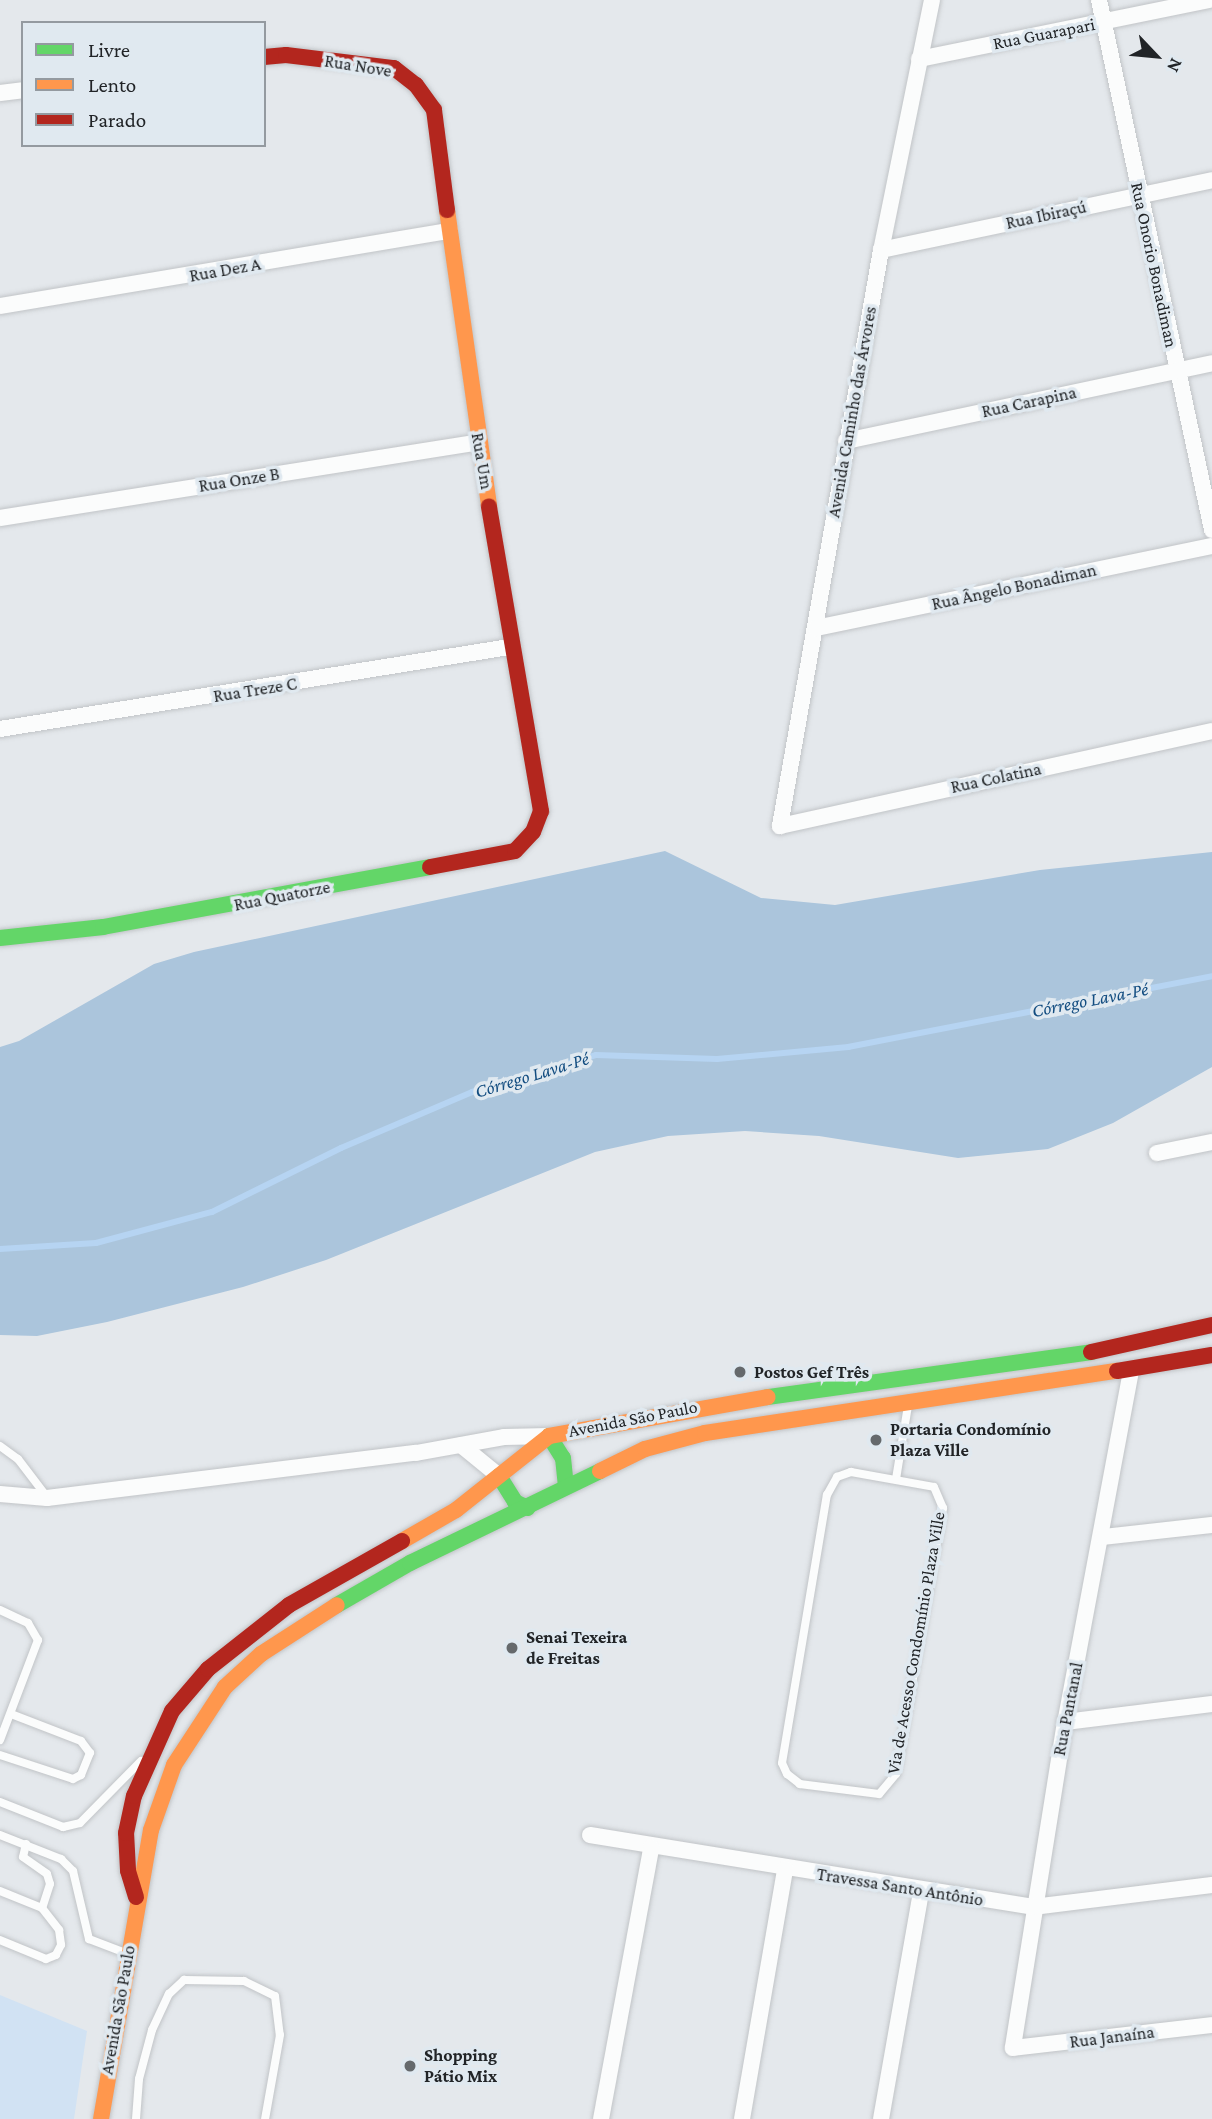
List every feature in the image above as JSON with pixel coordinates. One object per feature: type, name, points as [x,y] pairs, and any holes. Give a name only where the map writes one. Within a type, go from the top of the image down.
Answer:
[{"type":"street","name":"Avenida Caminho das Árvores","points":[[779,826],[881,250],[932,0]]},
{"type":"street","name":"Rua Onorio Bonadiman","points":[[1099,0],[1212,530]]},
{"type":"street","name":"Rua Guarapari","points":[[919,59],[1209,0]]},
{"type":"street","name":"Rua Nove","points":[[266,57],[286,55],[394,68],[416,85],[434,110]]},
{"type":"street","points":[[0,93],[21,90]]},
{"type":"street","name":"Rua Um","points":[[434,110],[478,442],[498,542],[509,647],[541,811]]},
{"type":"street","name":"Rua Ibiraçú","points":[[881,250],[1212,180]]},
{"type":"street","name":"Rua Dez A","points":[[0,306],[450,231]]},
{"type":"street","name":"Rua Carapina","points":[[846,441],[1212,363]]},
{"type":"street","name":"Rua Onze B","points":[[0,518],[478,442]]},
{"type":"street","name":"Rua Ângelo Bonadiman","points":[[816,628],[1212,546]]},
{"type":"street","name":"Rua Treze C","points":[[0,729],[509,647]]},
{"type":"street","name":"Rua Colatina","points":[[779,826],[1212,731]]},
{"type":"street","name":"Rua Quatorze","points":[[0,938],[199,911],[515,851],[533,832],[541,811]]},
{"type":"street","points":[[1157,1153],[1212,1142]]},
{"type":"street","name":"Avenida São Paulo","points":[[137,1900],[128,1870],[126,1833],[151,1752],[172,1711],[208,1669],[248,1633],[289,1605],[456,1510],[549,1436],[705,1406],[1088,1352],[1212,1325]]},
{"type":"street","name":"Avenida São Paulo","points":[[100,2119],[137,1900],[152,1830],[174,1765],[225,1687],[261,1654],[304,1624],[410,1563],[645,1449],[705,1433],[1131,1371],[1212,1354]]},
{"type":"street","name":"Rua Pantanal","points":[[1013,2048],[1033,1907],[1065,1721],[1103,1537],[1131,1371]]},
{"type":"street","points":[[0,1494],[47,1498],[549,1436],[563,1458],[566,1486]]},
{"type":"street","points":[[461,1445],[499,1476],[515,1502],[528,1508]]},
{"type":"street","points":[[1103,1537],[1212,1525]]},
{"type":"street","points":[[1065,1721],[1212,1704]]},
{"type":"street","name":"Travessa Santo Antônio","points":[[590,1835],[651,1848],[1033,1907],[1212,1885]]},
{"type":"street","points":[[601,2119],[651,1848]]},
{"type":"street","points":[[742,2119],[786,1869]]},
{"type":"street","points":[[881,2119],[921,1891]]},
{"type":"street","name":"Rua Janaína","points":[[1013,2048],[1212,2025]]},
{"type":"lane","points":[[896,1479],[908,1405]]},
{"type":"lane","points":[[0,1446],[18,1459],[47,1498]]},
{"type":"lane","name":"Via de Acesso Condomínio Plaza Ville","points":[[851,1472],[896,1479],[934,1487],[943,1508],[896,1774],[880,1794],[800,1784],[786,1774],[782,1763],[827,1495],[837,1477],[851,1472]]},
{"type":"lane","points":[[0,1610],[29,1623],[38,1640],[0,1740]]},
{"type":"lane","points":[[0,1755],[73,1779],[81,1775],[90,1753],[81,1741],[11,1714]]},
{"type":"lane","points":[[0,1802],[63,1827],[80,1823],[108,1789],[151,1752]]},
{"type":"lane","points":[[0,1835],[61,1859],[73,1871],[89,1939],[128,1954]]},
{"type":"lane","points":[[26,1844],[23,1857],[47,1874],[50,1884],[42,1908]]},
{"type":"lane","points":[[0,1891],[42,1908],[59,1930],[56,1955],[46,1959],[0,1940]]},
{"type":"lane","points":[[135,2119],[139,2079],[152,2030],[169,1994],[184,1980],[244,1981],[275,1996],[280,2035],[265,2119]]},
{"type":"shaded area","points":[[665,851],[761,898],[835,905],[1040,870],[1212,852],[1212,1067],[1113,1123],[1048,1149],[958,1158],[819,1136],[745,1131],[668,1136],[595,1152],[326,1260],[243,1287],[107,1322],[37,1336],[0,1335],[0,1047],[19,1041],[154,964],[194,952]]},
{"type":"shaded area","points":[[0,1995],[87,2031],[74,2119],[0,2119]]},
{"type":"waterway","name":"Córrego Lava-Pé","points":[[0,1249],[96,1243],[212,1212],[341,1148],[472,1092],[596,1055],[717,1059],[848,1047],[1212,976]]},
{"type":"traffic: fast","points":[[0,938],[103,927],[430,867]]},
{"type":"traffic: fast","points":[[768,1397],[1091,1352]]},
{"type":"traffic: fast","points":[[549,1436],[563,1458],[566,1486]]},
{"type":"traffic: fast","points":[[337,1605],[410,1563],[600,1471]]},
{"type":"traffic: fast","points":[[499,1476],[515,1502],[528,1508]]},
{"type":"traffic: slow","points":[[447,210],[489,506]]},
{"type":"traffic: slow","points":[[600,1471],[645,1449],[705,1433],[1117,1371]]},
{"type":"traffic: slow","points":[[402,1541],[456,1510],[549,1436],[768,1397]]},
{"type":"traffic: slow","points":[[101,2119],[151,1830],[174,1765],[225,1687],[261,1654],[337,1605]]},
{"type":"traffic: jam","points":[[266,57],[286,55],[394,68],[416,85],[434,110],[447,210]]},
{"type":"traffic: jam","points":[[430,867],[515,851],[533,832],[541,811],[489,506]]},
{"type":"traffic: jam","points":[[1091,1352],[1212,1325]]},
{"type":"traffic: jam","points":[[1117,1371],[1212,1355]]},
{"type":"traffic: jam","points":[[136,1897],[128,1870],[126,1833],[134,1796],[172,1711],[208,1669],[289,1605],[402,1541]]},
{"type":"place","name":"Postos Gef Três","points":[[740,1372]]},
{"type":"place","name":"Portaria Condomínio Plaza Ville","points":[[876,1440]]},
{"type":"place","name":"Senai Texeira de Freitas","points":[[512,1648]]},
{"type":"place","name":"Shopping Pátio Mix","points":[[410,2066]]}]
